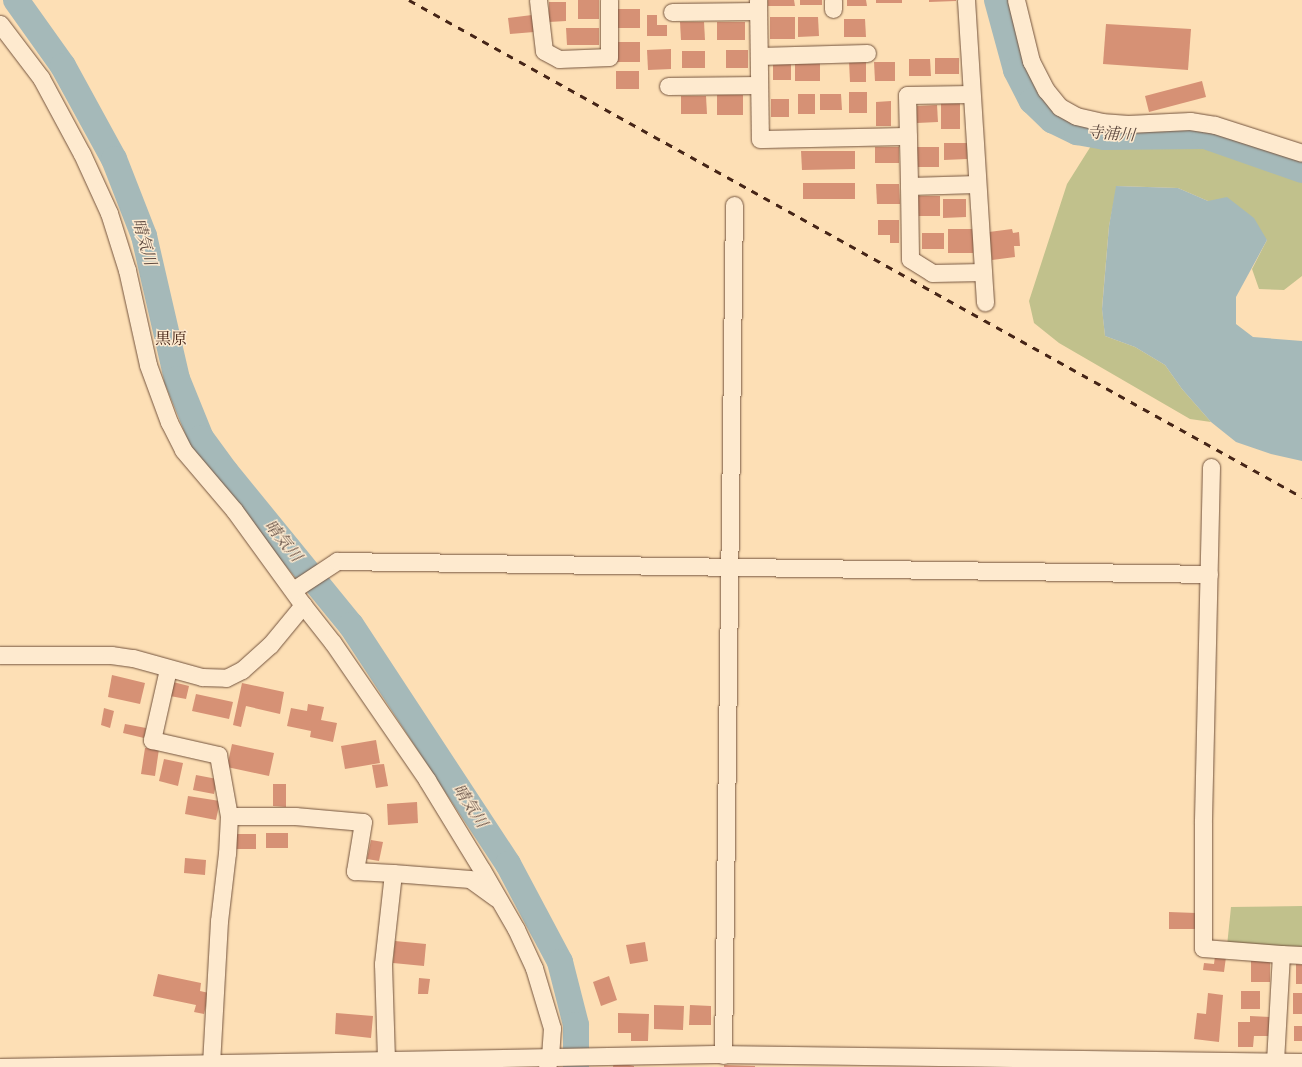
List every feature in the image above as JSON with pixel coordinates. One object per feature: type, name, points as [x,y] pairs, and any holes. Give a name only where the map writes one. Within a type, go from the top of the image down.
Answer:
[{"type":"street","points":[[538,0],[544,51],[559,59],[608,57],[608,0]]},
{"type":"street","points":[[966,0],[985,302]]},
{"type":"street","points":[[1016,0],[1031,61],[1046,90],[1060,107],[1076,116],[1101,122],[1128,124],[1190,121],[1215,125],[1302,153]]},
{"type":"street","points":[[672,12],[758,5],[760,139],[908,136]]},
{"type":"street","points":[[0,24],[41,78],[82,154],[109,213],[127,270],[148,365],[169,422],[183,450],[234,510],[296,588],[303,605],[333,643],[427,780],[500,902],[516,929],[534,968],[545,1002],[552,1028],[549,1062]]},
{"type":"street","points":[[759,56],[867,53]]},
{"type":"street","points":[[668,86],[759,85]]},
{"type":"street","points":[[972,94],[907,95],[910,259],[932,273],[983,272]]},
{"type":"street","points":[[908,186],[977,184]]},
{"type":"street","points":[[718,1059],[730,567],[734,205]]},
{"type":"street","points":[[1211,466],[1203,823],[1203,948],[1302,955]]},
{"type":"street","points":[[296,588],[331,563],[337,561],[1209,574]]},
{"type":"street","points":[[0,655],[111,655],[134,658],[168,669],[202,677],[226,678],[242,670],[270,644],[303,605]]},
{"type":"street","points":[[168,669],[152,740],[218,755],[229,816],[227,854],[218,920],[211,1063]]},
{"type":"street","points":[[229,816],[295,816],[363,822],[355,871],[470,879],[500,902]]},
{"type":"street","points":[[386,1060],[384,964],[393,873]]},
{"type":"street","points":[[1275,1062],[1282,954]]},
{"type":"street","points":[[0,1066],[126,1066],[386,1060],[549,1062],[595,1056],[648,1061],[718,1059],[1190,1064],[1302,1062]]},
{"type":"green space","points":[[1209,129],[1257,148],[1302,159],[1302,276],[1284,290],[1259,289],[1252,269],[1267,240],[1208,201],[1178,188],[1117,186],[1109,226],[1102,308],[1105,336],[1135,347],[1165,365],[1182,389],[1211,422],[1190,419],[1059,343],[1034,323],[1029,301],[1067,184],[1101,130]]},
{"type":"green space","points":[[1302,906],[1302,951],[1227,946],[1231,907]]},
{"type":"shaded area","points":[[1116,186],[1178,188],[1208,201],[1227,197],[1254,218],[1267,240],[1236,297],[1236,324],[1253,337],[1302,341],[1302,461],[1271,454],[1236,442],[1211,422],[1182,389],[1165,365],[1135,347],[1105,336],[1102,309],[1109,226]]},
{"type":"building","points":[[578,0],[599,0],[599,19],[578,19]]},
{"type":"building","points":[[768,0],[794,0],[795,6],[768,6]]},
{"type":"building","points":[[800,0],[822,0],[822,5],[800,5]]},
{"type":"building","points":[[847,0],[866,0],[867,6],[847,6]]},
{"type":"building","points":[[876,0],[902,0],[902,3],[876,3]]},
{"type":"building","points":[[929,0],[956,0],[956,1],[929,2]]},
{"type":"building","points":[[549,2],[566,2],[566,21],[549,22]]},
{"type":"building","points":[[617,9],[640,9],[640,28],[617,28]]},
{"type":"building","points":[[532,15],[534,32],[510,34],[508,18]]},
{"type":"building","points":[[647,15],[657,15],[657,25],[667,25],[667,36],[647,36]]},
{"type":"building","points":[[770,17],[795,17],[795,39],[770,39]]},
{"type":"building","points":[[798,17],[818,17],[819,36],[798,37]]},
{"type":"building","points":[[844,19],[865,19],[866,37],[844,37]]},
{"type":"building","points":[[680,22],[704,22],[705,40],[681,40]]},
{"type":"building","points":[[717,22],[745,22],[745,40],[717,40]]},
{"type":"building","points":[[1106,24],[1191,29],[1188,70],[1103,64]]},
{"type":"building","points":[[566,28],[599,28],[599,45],[567,45]]},
{"type":"building","points":[[617,42],[640,42],[640,62],[617,62]]},
{"type":"building","points":[[671,49],[671,69],[648,70],[647,50]]},
{"type":"building","points":[[726,50],[748,50],[748,68],[726,68]]},
{"type":"building","points":[[682,51],[705,51],[705,68],[682,68]]},
{"type":"building","points":[[935,58],[959,58],[959,74],[935,74]]},
{"type":"building","points":[[909,59],[930,59],[931,76],[909,76]]},
{"type":"building","points":[[849,61],[866,61],[866,82],[850,82]]},
{"type":"building","points":[[874,62],[895,62],[895,81],[875,81]]},
{"type":"building","points":[[773,63],[791,63],[791,80],[773,80]]},
{"type":"building","points":[[820,63],[820,81],[795,81],[795,64]]},
{"type":"building","points":[[616,71],[639,71],[639,89],[616,89]]},
{"type":"building","points":[[1202,81],[1206,97],[1149,112],[1145,96]]},
{"type":"building","points":[[849,92],[867,92],[867,113],[849,113]]},
{"type":"building","points":[[798,94],[815,94],[815,114],[798,114]]},
{"type":"building","points":[[820,94],[841,94],[842,110],[820,110]]},
{"type":"building","points":[[717,95],[743,95],[743,115],[717,115]]},
{"type":"building","points":[[681,96],[706,96],[707,114],[681,114]]},
{"type":"building","points":[[771,99],[789,99],[789,117],[771,117]]},
{"type":"building","points":[[891,101],[891,126],[876,126],[876,102]]},
{"type":"building","points":[[960,102],[960,129],[941,129],[941,103]]},
{"type":"building","points":[[937,105],[938,122],[917,123],[917,106]]},
{"type":"building","points":[[944,143],[967,143],[967,159],[944,160]]},
{"type":"building","points":[[875,147],[899,147],[899,163],[875,163]]},
{"type":"building","points":[[916,147],[939,147],[939,167],[916,167]]},
{"type":"building","points":[[801,151],[855,151],[855,169],[802,170]]},
{"type":"building","points":[[803,183],[855,183],[855,199],[803,199]]},
{"type":"building","points":[[876,184],[899,184],[900,204],[877,204]]},
{"type":"building","points":[[918,196],[940,196],[940,216],[918,216]]},
{"type":"building","points":[[943,199],[966,199],[966,217],[943,218]]},
{"type":"building","points":[[878,220],[899,220],[899,243],[890,243],[890,235],[878,235]]},
{"type":"building","points":[[948,229],[973,229],[973,253],[948,253]]},
{"type":"building","points":[[1012,229],[1013,233],[1019,232],[1020,246],[1014,246],[1015,257],[992,260],[989,232]]},
{"type":"building","points":[[922,233],[944,233],[944,249],[922,249]]},
{"type":"building","points":[[112,675],[145,683],[140,704],[108,697]]},
{"type":"building","points":[[173,682],[189,686],[186,699],[170,696]]},
{"type":"building","points":[[242,683],[284,692],[280,714],[246,706],[241,727],[233,725]]},
{"type":"building","points":[[196,694],[233,702],[229,719],[192,711]]},
{"type":"building","points":[[308,704],[324,707],[321,720],[337,723],[333,742],[310,737],[311,731],[287,726],[291,708],[307,711]]},
{"type":"building","points":[[104,708],[114,711],[110,728],[101,725]]},
{"type":"building","points":[[125,724],[146,728],[144,738],[123,733]]},
{"type":"building","points":[[376,740],[380,763],[345,769],[341,746]]},
{"type":"building","points":[[232,744],[274,753],[269,776],[227,767]]},
{"type":"building","points":[[145,748],[159,749],[155,776],[141,774]]},
{"type":"building","points":[[164,759],[183,763],[178,786],[159,781]]},
{"type":"building","points":[[384,764],[388,786],[376,788],[372,765]]},
{"type":"building","points":[[196,775],[217,779],[214,794],[193,790]]},
{"type":"building","points":[[273,784],[286,784],[286,807],[273,806]]},
{"type":"building","points":[[188,796],[220,801],[216,820],[185,814]]},
{"type":"building","points":[[417,802],[418,823],[388,825],[387,804]]},
{"type":"building","points":[[266,833],[288,833],[288,848],[266,848]]},
{"type":"building","points":[[235,834],[256,834],[256,849],[234,849]]},
{"type":"building","points":[[371,840],[383,842],[379,861],[367,859]]},
{"type":"building","points":[[185,858],[206,860],[205,875],[184,873]]},
{"type":"building","points":[[1169,912],[1196,913],[1196,929],[1169,929]]},
{"type":"building","points":[[395,941],[426,944],[424,966],[393,963]]},
{"type":"building","points":[[645,942],[648,961],[630,964],[626,945]]},
{"type":"building","points":[[1215,956],[1226,957],[1224,972],[1203,970],[1204,963],[1214,964]]},
{"type":"building","points":[[1251,961],[1270,961],[1270,982],[1251,982]]},
{"type":"building","points":[[1296,964],[1302,965],[1302,984],[1296,984]]},
{"type":"building","points":[[158,974],[201,983],[200,991],[209,993],[204,1014],[194,1012],[196,1005],[153,996]]},
{"type":"building","points":[[609,976],[617,1000],[601,1006],[593,982]]},
{"type":"building","points":[[419,978],[430,979],[428,994],[418,994]]},
{"type":"building","points":[[1241,991],[1260,991],[1260,1009],[1241,1009]]},
{"type":"building","points":[[1208,993],[1223,995],[1219,1042],[1194,1039],[1197,1013],[1206,1014]]},
{"type":"building","points":[[1293,993],[1302,993],[1302,1014],[1293,1014]]},
{"type":"building","points":[[654,1005],[684,1006],[683,1030],[654,1029]]},
{"type":"building","points":[[690,1005],[711,1006],[711,1025],[689,1025]]},
{"type":"building","points":[[336,1013],[373,1016],[371,1038],[335,1034]]},
{"type":"building","points":[[618,1013],[649,1014],[648,1041],[631,1041],[631,1033],[618,1033]]},
{"type":"building","points":[[1250,1016],[1270,1017],[1270,1036],[1254,1036],[1253,1047],[1238,1047],[1238,1022],[1250,1022]]},
{"type":"building","points":[[1294,1026],[1302,1026],[1302,1041],[1294,1041]]},
{"type":"building","points":[[614,1062],[634,1066],[634,1067],[613,1067]]},
{"type":"building","points":[[724,1065],[755,1066],[755,1067],[724,1067]]},
{"type":"waterway","name":"晴気川","points":[[16,0],[63,66],[114,159],[144,236],[177,379],[201,438],[226,472],[351,625],[508,864],[560,962],[576,1025],[576,1067]]},
{"type":"waterway","name":"寺浦川","points":[[997,0],[1016,70],[1032,101],[1052,120],[1077,132],[1104,137],[1205,136],[1302,170]]},
{"type":"railway","points":[[409,0],[1302,497]]},
{"type":"district","name":"黒原","points":[[171,339]]}]
